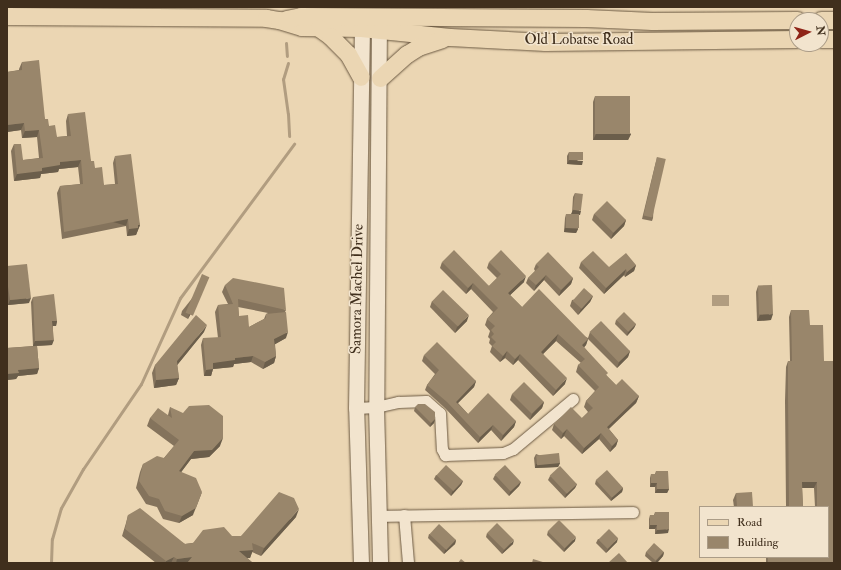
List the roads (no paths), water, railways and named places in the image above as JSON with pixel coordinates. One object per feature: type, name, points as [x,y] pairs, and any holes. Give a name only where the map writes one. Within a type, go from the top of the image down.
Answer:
[{"type":"main road","points":[[586,18],[615,7]]},
{"type":"main road","points":[[677,7],[689,21]]},
{"type":"main road","points":[[7,16],[210,12],[279,20],[302,27],[319,28],[362,22]]},
{"type":"main road","points":[[641,40],[645,14]]},
{"type":"main road","name":"Old Lobatse Road","points":[[362,22],[379,23],[586,18],[645,14],[689,21],[789,20]]},
{"type":"main road","points":[[279,20],[301,16],[362,22]]},
{"type":"main road","name":"Samora Machel Drive","points":[[361,563],[356,408],[362,22]]},
{"type":"main road","name":"Old Lobatse Road","points":[[379,23],[450,37],[545,42],[789,39]]},
{"type":"main road","name":"Samora Machel Drive","points":[[379,23],[380,78],[376,407],[380,563]]},
{"type":"main road","points":[[319,28],[344,49],[361,78]]},
{"type":"main road","points":[[380,78],[407,54],[418,47],[450,37]]},
{"type":"street","points":[[356,408],[376,407],[398,402],[426,401],[440,413],[442,449],[445,455],[504,454],[514,449],[573,399]]},
{"type":"street","points":[[378,516],[633,512]]},
{"type":"street","points":[[404,515],[408,563]]},
{"type":"waterway","points":[[286,43],[287,56]]},
{"type":"waterway","points":[[288,63],[283,79],[288,114],[289,136]]},
{"type":"waterway","points":[[51,563],[52,539],[61,508],[83,469],[141,384],[180,298],[294,144]]}]
